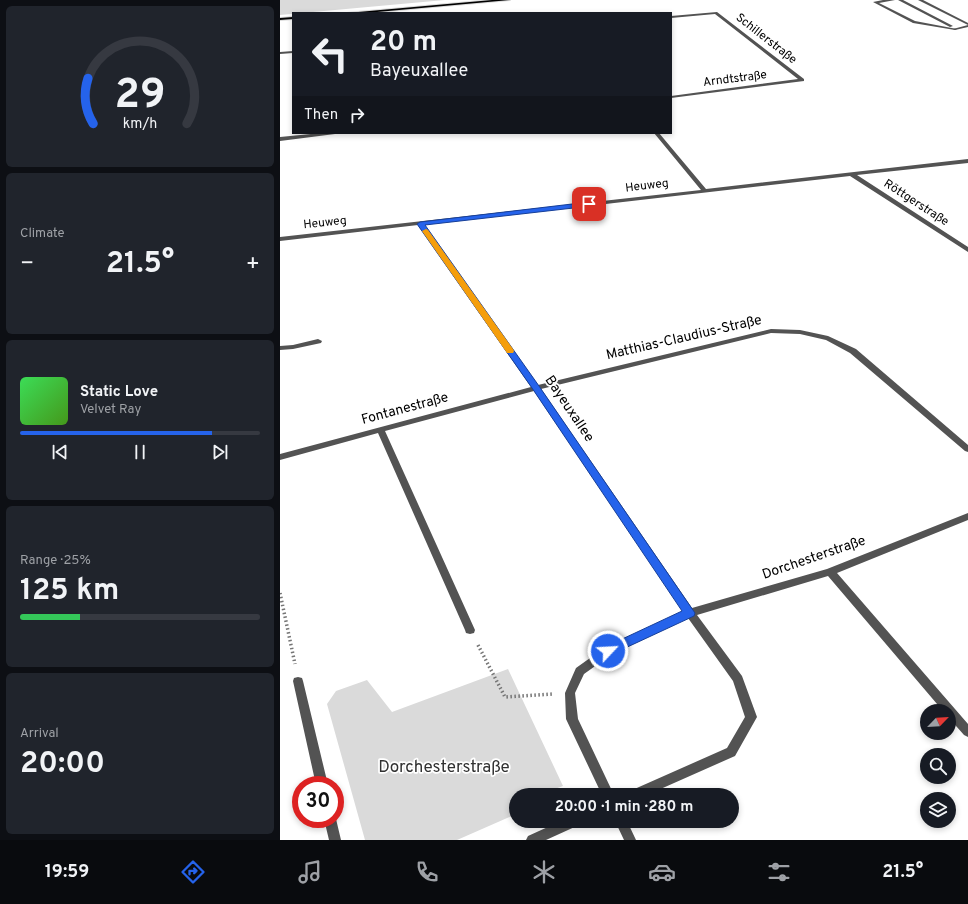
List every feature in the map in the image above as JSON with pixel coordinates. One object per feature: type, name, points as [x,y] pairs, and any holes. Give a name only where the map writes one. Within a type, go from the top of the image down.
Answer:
[{"type":"main road","points":[[361,12],[508,0]]},
{"type":"main road","points":[[280,19],[292,18]]},
{"type":"street","points":[[893,0],[875,2],[914,22],[955,28],[968,25]]},
{"type":"street","points":[[900,0],[955,28]]},
{"type":"street","points":[[920,0],[968,25]]},
{"type":"street","name":"Schillerstraße","points":[[672,18],[716,14],[802,80]]},
{"type":"street","points":[[280,53],[292,52]]},
{"type":"street","name":"Arndtstraße","points":[[672,97],[802,80]]},
{"type":"street","points":[[280,139],[327,134]]},
{"type":"street","points":[[657,134],[705,190]]},
{"type":"street","name":"Heuweg","points":[[280,239],[968,161]]},
{"type":"street","name":"Röttgerstraße","points":[[852,174],[968,250]]},
{"type":"street","name":"Bayeuxallee","points":[[420,224],[536,388],[690,613],[738,679],[751,717],[731,752],[650,788]]},
{"type":"street","name":"Matthias-Claudius-Straße","points":[[536,388],[742,337],[771,331],[800,332],[828,338],[853,351],[968,449]]},
{"type":"street","points":[[280,348],[293,348],[318,341]]},
{"type":"street","name":"Fontanestraße","points":[[280,457],[536,388]]},
{"type":"street","points":[[380,429],[470,630]]},
{"type":"street","name":"Dorchesterstraße","points":[[570,693],[580,670],[608,651],[690,613],[830,572],[968,516]]},
{"type":"street","points":[[830,572],[968,732]]},
{"type":"street","points":[[298,681],[320,776]]},
{"type":"street","points":[[570,693],[572,719],[605,788]]},
{"type":"street","points":[[332,828],[335,840]]},
{"type":"street","points":[[532,840],[559,828]]},
{"type":"street","points":[[624,828],[630,840]]},
{"type":"path","points":[[280,593],[298,681]]},
{"type":"path","points":[[470,630],[505,697],[570,693]]},
{"type":"green space","points":[[280,0],[445,0],[313,12],[292,12],[292,14],[280,15]]},
{"type":"green space","name":"Dorchesterstraße","points":[[508,669],[563,786],[557,788],[509,788],[509,817],[457,840],[365,840],[327,704],[336,691],[367,680],[392,712]]},
{"type":"slow traffic","points":[[426,231],[510,351]]},
{"type":"route","points":[[589,204],[420,224],[536,388],[690,613],[608,651]]}]
